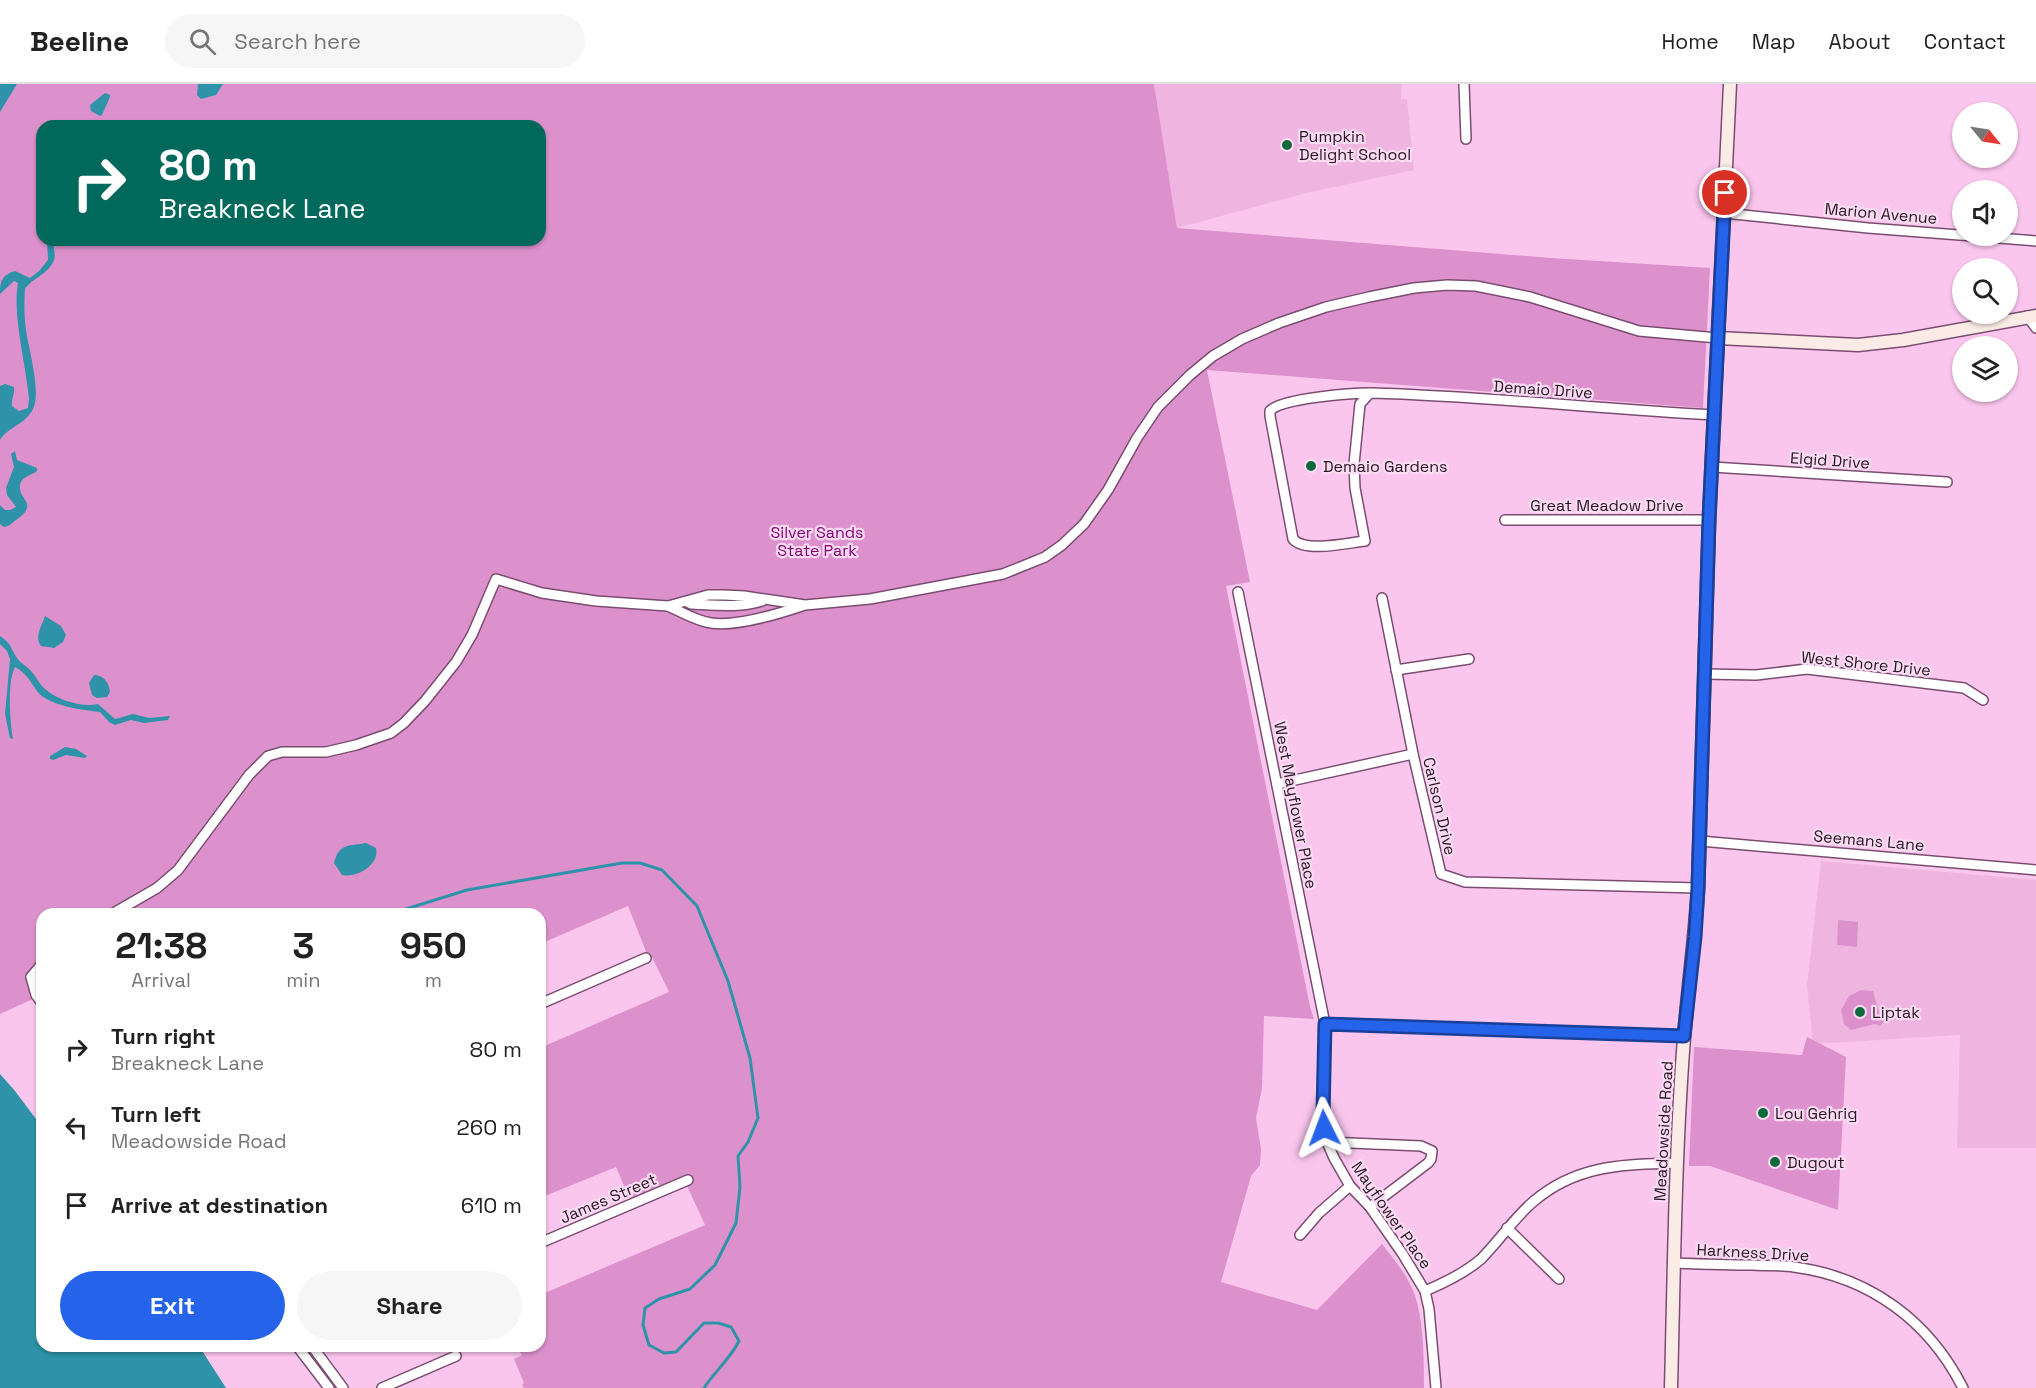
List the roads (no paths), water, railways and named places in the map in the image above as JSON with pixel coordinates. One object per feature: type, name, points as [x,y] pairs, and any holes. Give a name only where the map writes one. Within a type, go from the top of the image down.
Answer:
[{"type":"main road","name":"Meadowside Road","points":[[1671,1388],[1677,1163],[1684,1036],[1698,888],[1709,520],[1730,84]]},
{"type":"main road","points":[[1718,338],[1867,344],[1903,340],[2031,316]]},
{"type":"street","points":[[1464,84],[1466,139]]},
{"type":"street","name":"Marion Avenue","points":[[1724,213],[1868,228],[2036,241]]},
{"type":"street","points":[[668,606],[692,617],[717,624],[742,622],[805,605],[870,599],[1003,574],[1044,557],[1062,545],[1093,513],[1158,407],[1190,375],[1214,356],[1242,339],[1326,307],[1414,288],[1448,285],[1476,286],[1530,297],[1639,331],[1718,338]]},
{"type":"street","points":[[2031,316],[2036,328]]},
{"type":"street","name":"Demaio Drive","points":[[1370,393],[1360,404],[1354,464],[1355,488],[1365,541],[1305,546],[1298,544],[1293,539],[1270,411],[1281,404],[1370,393],[1714,415]]},
{"type":"street","name":"Elgid Drive","points":[[1712,467],[1947,482]]},
{"type":"street","name":"Great Meadow Drive","points":[[1504,520],[1709,520]]},
{"type":"street","points":[[122,908],[157,888],[178,870],[249,776],[268,756],[282,752],[326,752],[368,742],[391,733],[404,723],[456,662],[472,635],[496,579],[570,598],[668,606],[686,602],[725,605],[755,603],[764,600],[805,605]]},
{"type":"street","name":"West Mayflower Place","points":[[1238,592],[1325,1024]]},
{"type":"street","name":"Carlson Drive","points":[[1382,598],[1440,874],[1465,882],[1698,888]]},
{"type":"street","points":[[1396,670],[1469,659]]},
{"type":"street","name":"West Shore Drive","points":[[1705,674],[1756,675],[1807,669],[1964,688],[1983,700]]},
{"type":"street","points":[[1277,784],[1413,754]]},
{"type":"street","name":"Seemans Lane","points":[[1700,841],[2036,870]]},
{"type":"street","points":[[546,1001],[646,958]]},
{"type":"street","points":[[31,977],[36,971]]},
{"type":"street","points":[[31,977],[36,980]]},
{"type":"street","points":[[31,977],[36,995]]},
{"type":"street","points":[[1325,1024],[1684,1036]]},
{"type":"street","name":"Mayflower Place","points":[[1325,1024],[1323,1114],[1327,1142],[1350,1186],[1370,1207],[1402,1252],[1425,1291],[1430,1309],[1436,1388]]},
{"type":"street","points":[[1327,1142],[1421,1146],[1432,1151],[1428,1163],[1370,1207]]},
{"type":"street","points":[[1425,1291],[1451,1280],[1480,1260],[1534,1201],[1560,1184],[1610,1166],[1677,1163]]},
{"type":"street","name":"James Street","points":[[546,1240],[688,1180]]},
{"type":"street","points":[[1300,1235],[1319,1213],[1350,1186]]},
{"type":"street","points":[[1507,1228],[1559,1280]]},
{"type":"street","name":"Harkness Drive","points":[[1674,1263],[1792,1266],[1835,1275],[1854,1282],[1886,1299],[1920,1327],[1941,1350],[1963,1388]]},
{"type":"street","points":[[302,1352],[329,1388]]},
{"type":"street","points":[[316,1352],[343,1388]]},
{"type":"street","points":[[382,1388],[456,1356]]},
{"type":"water","points":[[0,84],[17,84],[0,112]]},
{"type":"water","points":[[198,84],[223,84],[216,95],[201,99],[197,95]]},
{"type":"water","points":[[105,93],[110,97],[100,116],[91,111],[90,105]]},
{"type":"water","points":[[47,246],[54,246],[55,255],[52,265],[25,289],[25,324],[34,373],[35,402],[30,414],[0,440],[0,386],[5,384],[14,387],[12,406],[19,411],[28,408],[29,399],[18,325],[18,283],[14,281],[0,294],[1,282],[7,274],[15,271],[30,278],[48,260]]},
{"type":"water","points":[[15,451],[17,460],[37,468],[37,471],[21,482],[21,493],[26,501],[27,509],[4,527],[0,524],[0,505],[5,510],[16,507],[7,495],[6,488],[14,467],[11,454]]},
{"type":"water","points":[[45,616],[61,626],[66,635],[63,642],[54,648],[41,646],[39,642],[39,631]]},
{"type":"water","points":[[0,636],[9,644],[18,660],[31,671],[43,687],[56,697],[78,704],[98,704],[115,719],[133,714],[149,718],[170,716],[168,720],[144,723],[131,720],[115,725],[100,712],[57,704],[42,696],[25,675],[15,667],[10,691],[13,739],[10,738],[5,714],[10,659],[7,651],[0,644]]},
{"type":"water","points":[[94,675],[101,676],[107,683],[110,692],[107,697],[97,698],[92,695],[89,683]]},
{"type":"water","points":[[65,747],[76,749],[87,756],[85,758],[66,755],[50,759],[50,756]]},
{"type":"water","points":[[366,843],[376,848],[371,865],[360,872],[342,875],[334,863],[339,852],[350,845]]},
{"type":"water","points":[[0,1074],[36,1119],[36,1352],[203,1352],[226,1388],[0,1388]]},
{"type":"waterway","points":[[409,908],[467,890],[622,863],[640,863],[662,870],[697,906],[728,981],[750,1058],[758,1118],[748,1142],[738,1156],[740,1187],[736,1223],[715,1265],[690,1289],[659,1299],[645,1308],[643,1325],[649,1345],[664,1353],[676,1352],[704,1323],[718,1323],[731,1327],[739,1341],[704,1388]]},
{"type":"place","name":"Pumpkin Delight School","points":[[1287,145]]},
{"type":"place","name":"Demaio Gardens","points":[[1311,466]]},
{"type":"place","name":"Liptak","points":[[1860,1012]]},
{"type":"place","name":"Lou Gehrig","points":[[1763,1113]]},
{"type":"place","name":"Dugout","points":[[1775,1162]]},
{"type":"park label","name":"Silver Sands State Park","points":[[817,541]]}]
